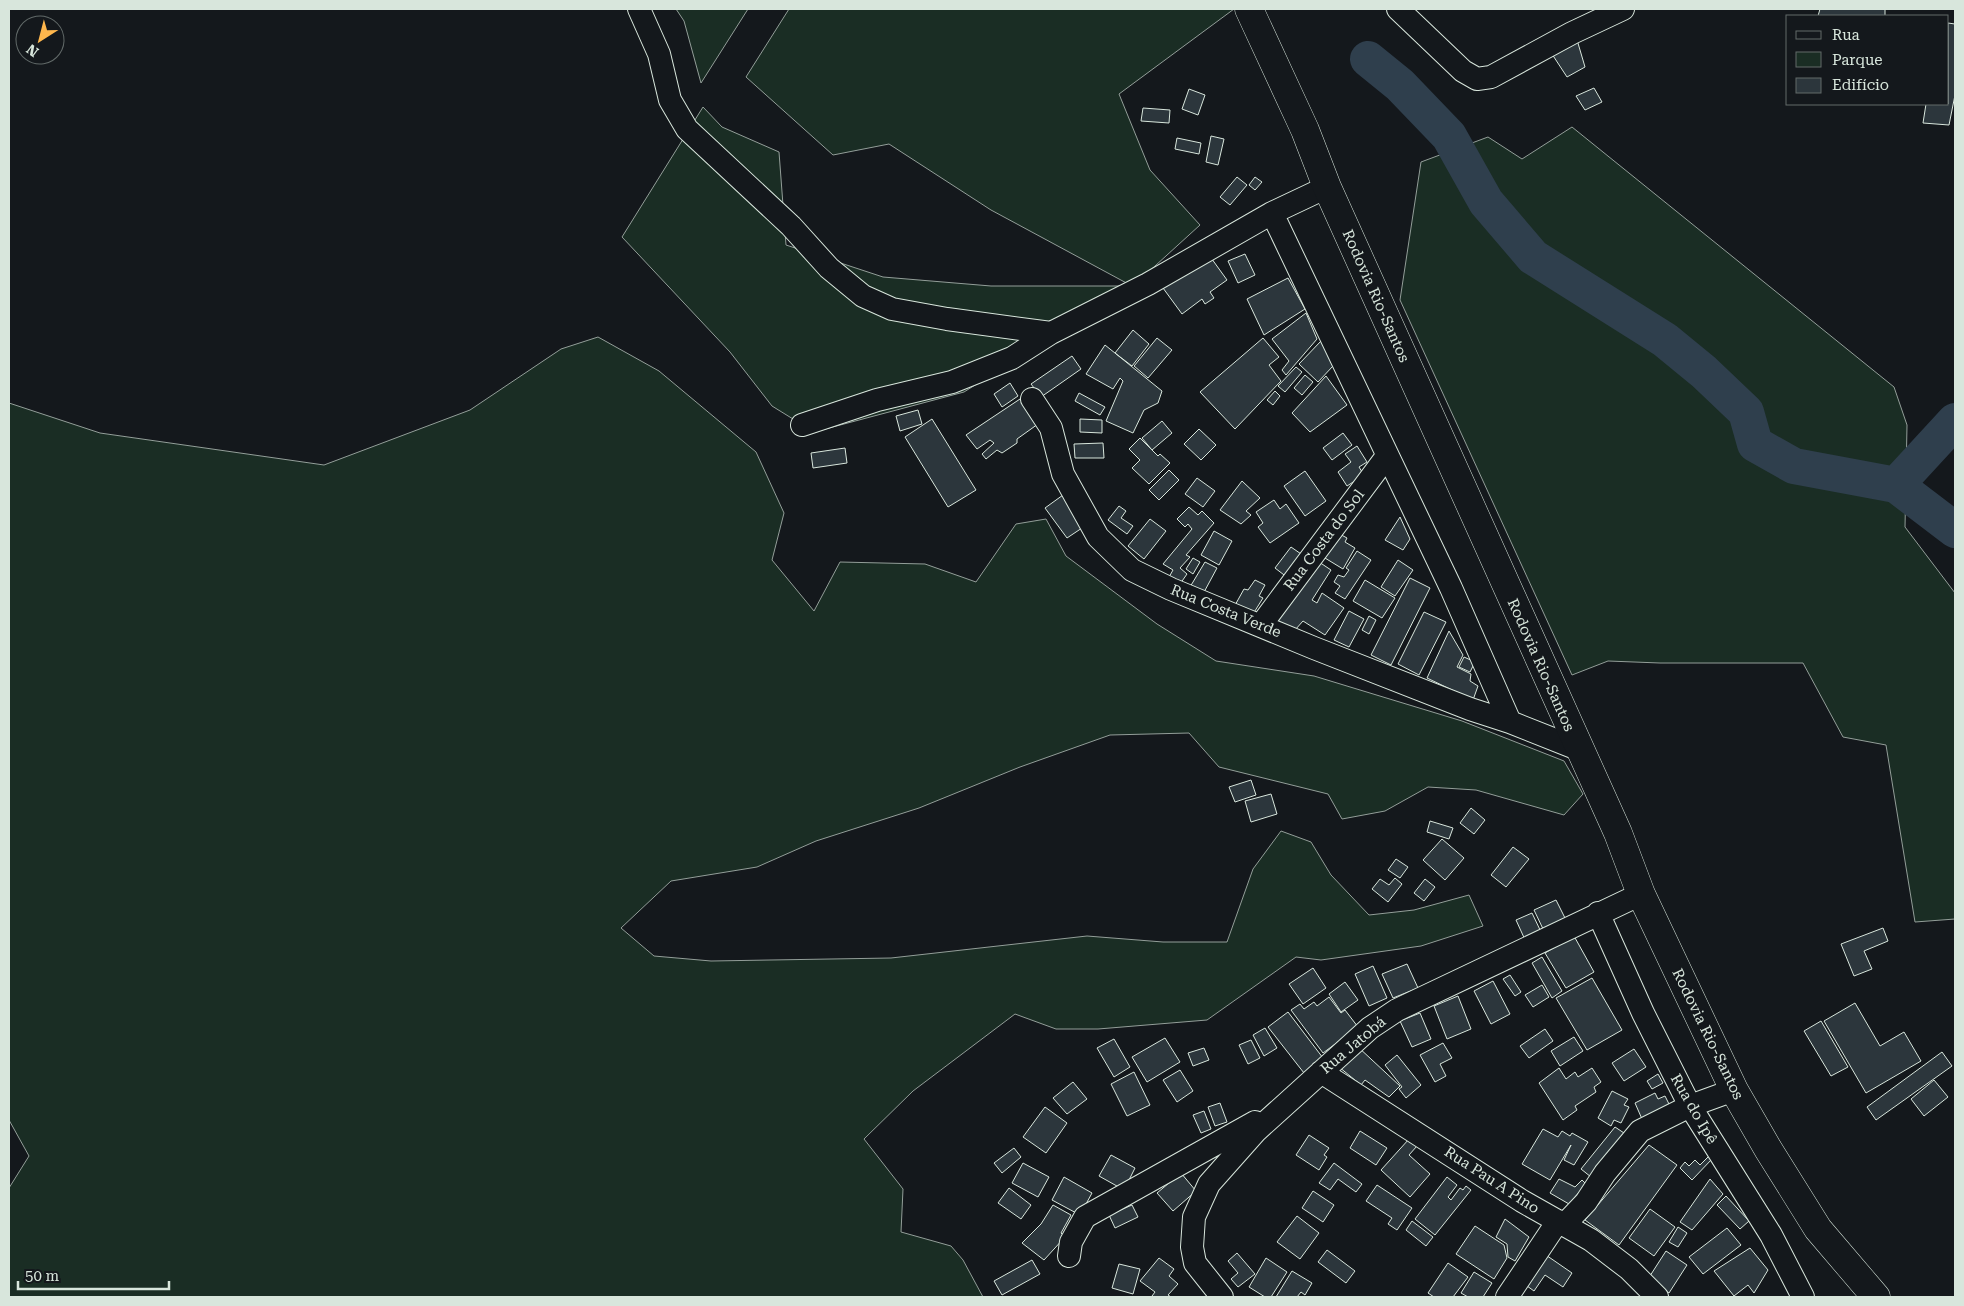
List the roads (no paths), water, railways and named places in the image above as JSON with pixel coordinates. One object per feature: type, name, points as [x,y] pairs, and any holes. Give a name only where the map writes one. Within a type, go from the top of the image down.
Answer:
[{"type":"highway","name":"Rodovia Rio-Santos","points":[[1248,9],[1305,130],[1327,187],[1578,750],[1618,834],[1641,894],[1734,1090],[1818,1229],[1876,1297]]},
{"type":"highway","points":[[1268,9],[1305,130]]},
{"type":"street","points":[[639,9],[658,54],[670,100],[686,129],[790,226],[829,268],[863,296],[892,309],[947,319],[1051,333]]},
{"type":"street","points":[[1398,9],[1463,71],[1477,79],[1491,78],[1572,32],[1623,9]]},
{"type":"street","points":[[802,425],[877,400],[952,382],[1012,358],[1051,333],[1148,284],[1272,214],[1327,187]]},
{"type":"street","points":[[1272,214],[1451,588],[1510,722]]},
{"type":"street","name":"Rua Costa Verde","points":[[1032,399],[1051,428],[1063,474],[1098,536],[1132,570],[1171,589],[1470,709],[1510,722],[1578,750]]},
{"type":"street","name":"Rua Costa do Sol","points":[[1261,625],[1387,456]]},
{"type":"street","name":"Rua Jatobá","points":[[1222,1297],[1195,1263],[1192,1247],[1194,1218],[1208,1184],[1256,1131],[1370,1028],[1397,1010],[1473,972],[1522,952],[1598,913],[1641,894]]},
{"type":"street","name":"Rua do Ipê","points":[[1598,913],[1643,1013],[1690,1106],[1770,1235],[1803,1297]]},
{"type":"street","name":"Rua Pau A Pino","points":[[1321,1072],[1522,1201],[1562,1222],[1629,1269],[1657,1297]]},
{"type":"street","points":[[1507,1297],[1562,1222],[1586,1202],[1616,1159],[1640,1131],[1690,1106],[1734,1090]]},
{"type":"street","points":[[1069,1256],[1071,1242],[1084,1218],[1280,1109]]},
{"type":"waterway","points":[[1368,59],[1400,85],[1449,136],[1486,202],[1533,257],[1665,340],[1704,372],[1746,412],[1755,444],[1794,466],[1896,485],[1955,530]]},
{"type":"waterway","points":[[1896,485],[1955,421]]}]
